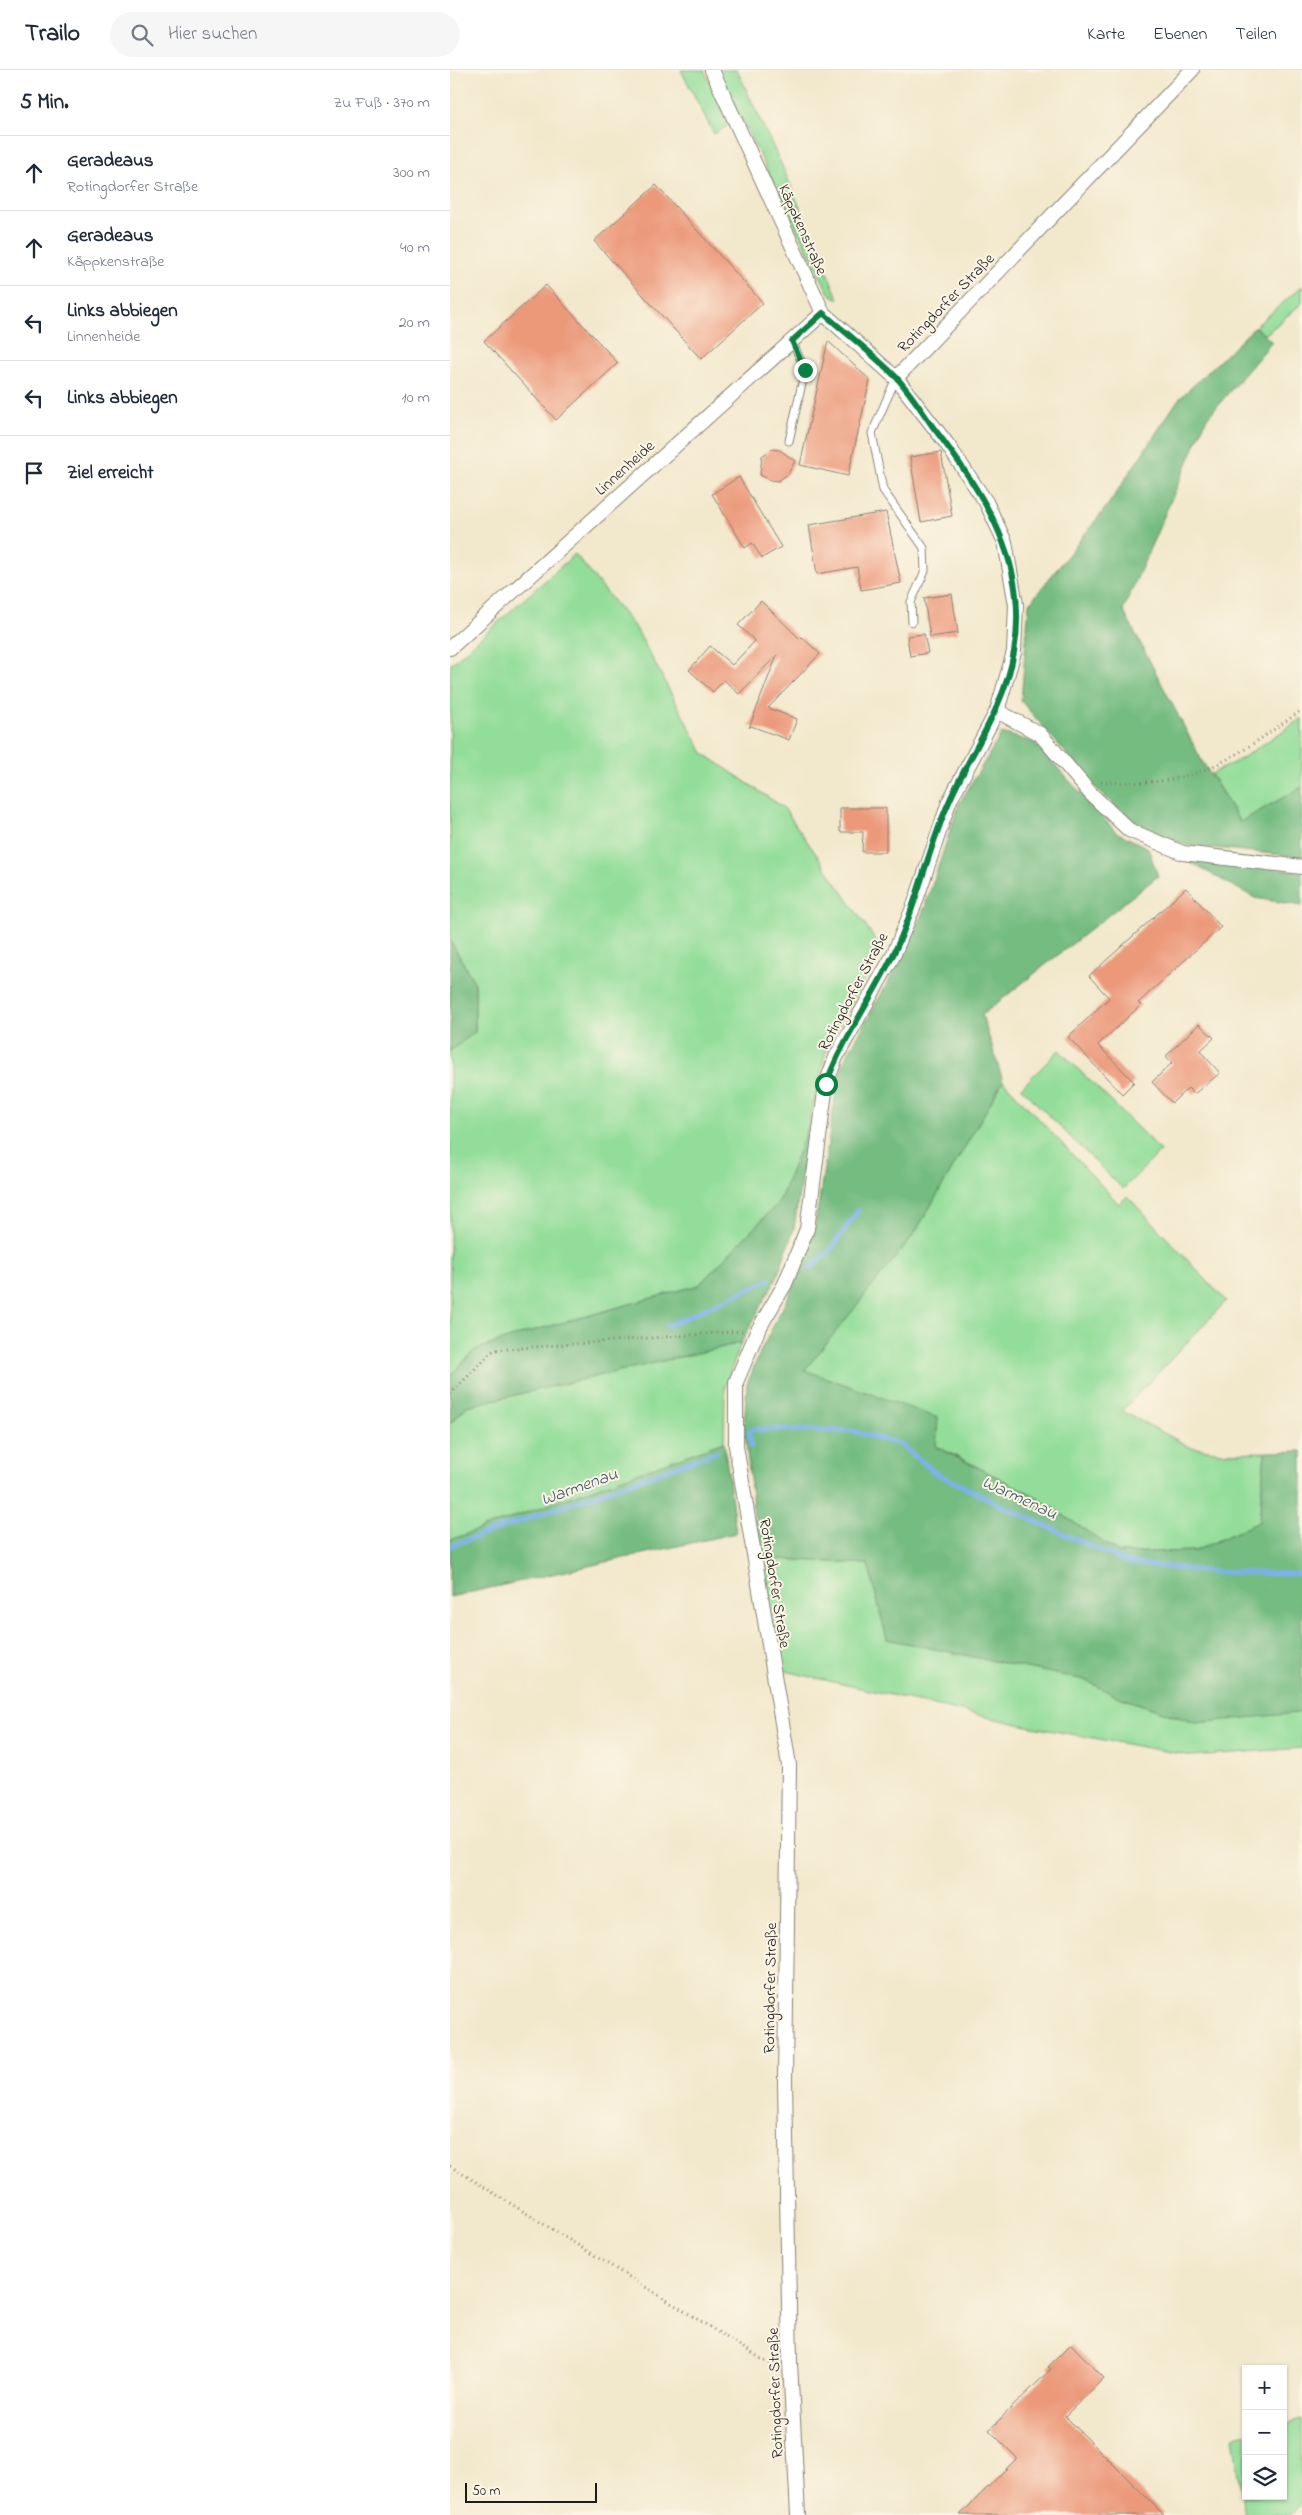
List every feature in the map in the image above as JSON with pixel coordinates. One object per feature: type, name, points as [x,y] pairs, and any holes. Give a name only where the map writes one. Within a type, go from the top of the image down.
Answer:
[{"type":"street","name":"Käppkenstraße","points":[[712,70],[823,313],[896,378]]},
{"type":"street","name":"Rotingdorfer Straße","points":[[798,2515],[790,2363],[785,2081],[789,1765],[736,1446],[736,1382],[758,1330],[786,1284],[807,1228],[826,1084],[836,1057],[893,956],[915,902],[949,802],[997,711],[1014,652],[1015,642],[1016,605],[1005,542],[986,502],[947,444],[896,378],[1192,70]]},
{"type":"street","name":"Linnenheide","points":[[450,648],[823,313]]},
{"type":"street","points":[[997,711],[1040,734],[1091,794],[1129,830],[1183,853],[1302,867]]},
{"type":"lane","points":[[789,440],[805,370],[792,341]]},
{"type":"lane","points":[[896,378],[872,434],[883,490],[924,548],[925,571],[912,602],[912,622]]},
{"type":"path","points":[[1081,781],[1141,784],[1186,776],[1238,754],[1302,710]]},
{"type":"path","points":[[450,1394],[494,1350],[758,1330]]},
{"type":"path","points":[[450,2166],[768,2362],[790,2363]]},
{"type":"green space","points":[[681,70],[704,70],[730,124],[714,134]]},
{"type":"green space","points":[[717,70],[737,70],[783,168],[839,300],[829,293]]},
{"type":"green space","points":[[1302,286],[1302,303],[1265,335],[1255,327]]},
{"type":"green space","points":[[1255,327],[1272,342],[1207,418],[1123,610],[1202,761],[1240,822],[1302,787],[1302,857],[1185,845],[1130,821],[1096,788],[1021,701],[1029,604],[1108,505],[1178,400]]},
{"type":"green space","points":[[575,554],[637,630],[703,753],[784,808],[882,949],[826,1050],[808,1128],[779,1202],[699,1285],[525,1333],[475,1350],[450,1376],[450,1051],[475,1032],[475,984],[450,940],[450,665]]},
{"type":"green space","points":[[1302,718],[1302,787],[1240,822],[1211,774],[1241,759]]},
{"type":"green space","points":[[1002,733],[1035,743],[1116,832],[1148,848],[1158,876],[982,1015],[1003,1081],[915,1233],[805,1370],[938,1418],[936,1447],[1035,1496],[1119,1553],[1195,1551],[1259,1522],[1265,1452],[1302,1451],[1302,1711],[1297,1713],[1196,1723],[1116,1696],[1085,1680],[887,1639],[868,1564],[759,1558],[744,1426],[747,1384],[761,1350],[795,1284],[814,1232],[837,1086],[844,1061],[901,959],[925,907],[959,804]]},
{"type":"green space","points":[[1184,859],[1302,872],[1302,906],[1255,898]]},
{"type":"green space","points":[[450,940],[475,984],[475,1032],[450,1051]]},
{"type":"green space","points":[[1059,1050],[1161,1151],[1123,1189],[1021,1088]]},
{"type":"green space","points":[[1003,1081],[1119,1204],[1127,1196],[1226,1301],[1122,1411],[1190,1447],[1226,1453],[1265,1452],[1259,1522],[1195,1551],[1119,1553],[1035,1496],[936,1446],[804,1370],[915,1233]]},
{"type":"green space","points":[[808,1128],[794,1229],[777,1277],[741,1343],[467,1406],[450,1424],[450,1376],[475,1350],[525,1333],[699,1285],[779,1202]]},
{"type":"green space","points":[[741,1343],[725,1386],[724,1442],[450,1540],[450,1424],[467,1406]]},
{"type":"green space","points":[[724,1442],[736,1533],[450,1597],[450,1540]]},
{"type":"green space","points":[[759,1558],[868,1564],[887,1639],[1085,1680],[1116,1696],[1195,1723],[1302,1711],[1302,1748],[1192,1756],[1027,1726],[781,1670]]},
{"type":"green space","points":[[1302,2419],[1302,2502],[1291,2515],[1245,2515],[1243,2500],[1287,2500],[1287,2423]]},
{"type":"green space","points":[[1242,2434],[1242,2496],[1233,2437]]},
{"type":"building","points":[[656,185],[763,303],[701,359],[594,241]]},
{"type":"building","points":[[546,285],[618,363],[556,420],[484,341]]},
{"type":"building","points":[[828,341],[870,380],[848,476],[800,465]]},
{"type":"building","points":[[772,449],[780,450],[795,461],[788,474],[778,481],[770,480],[760,475],[762,456]]},
{"type":"building","points":[[941,452],[952,516],[921,522],[910,457]]},
{"type":"building","points":[[739,477],[781,547],[762,558],[752,543],[745,548],[712,494]]},
{"type":"building","points":[[886,512],[901,583],[861,590],[857,567],[817,574],[809,525]]},
{"type":"building","points":[[952,594],[958,633],[930,637],[924,598]]},
{"type":"building","points":[[761,601],[800,639],[802,637],[820,654],[768,708],[797,719],[789,740],[751,726],[749,728],[777,655],[739,694],[724,680],[713,692],[689,670],[710,646],[732,665],[755,641],[738,625]]},
{"type":"building","points":[[924,634],[928,653],[910,656],[907,636]]},
{"type":"building","points":[[840,808],[886,808],[886,852],[862,852],[863,832],[840,832]]},
{"type":"building","points":[[1186,888],[1221,927],[1138,1003],[1141,1005],[1098,1045],[1134,1082],[1122,1094],[1068,1037],[1109,998],[1089,976]]},
{"type":"building","points":[[1199,1024],[1214,1038],[1200,1051],[1220,1073],[1194,1094],[1188,1088],[1172,1103],[1152,1082],[1172,1063],[1166,1056]]},
{"type":"building","points":[[1071,2344],[1104,2378],[1065,2416],[1164,2515],[960,2515],[1017,2458],[989,2430],[1051,2369],[1048,2367]]},
{"type":"waterway","points":[[810,1268],[829,1252],[858,1210]]},
{"type":"waterway","points":[[667,1326],[769,1280]]},
{"type":"waterway","name":"Warmenau","points":[[751,1446],[749,1431],[754,1429],[852,1431],[900,1444],[936,1473],[1015,1512],[1129,1563],[1218,1572],[1302,1574]]},
{"type":"waterway","name":"Warmenau","points":[[450,1546],[717,1452]]},
{"type":"route","points":[[805,370],[792,341],[823,313],[896,378],[947,444],[986,502],[1005,542],[1013,578],[1016,605],[1014,652],[997,711],[949,802],[915,902],[893,956],[836,1057],[826,1084]]}]
